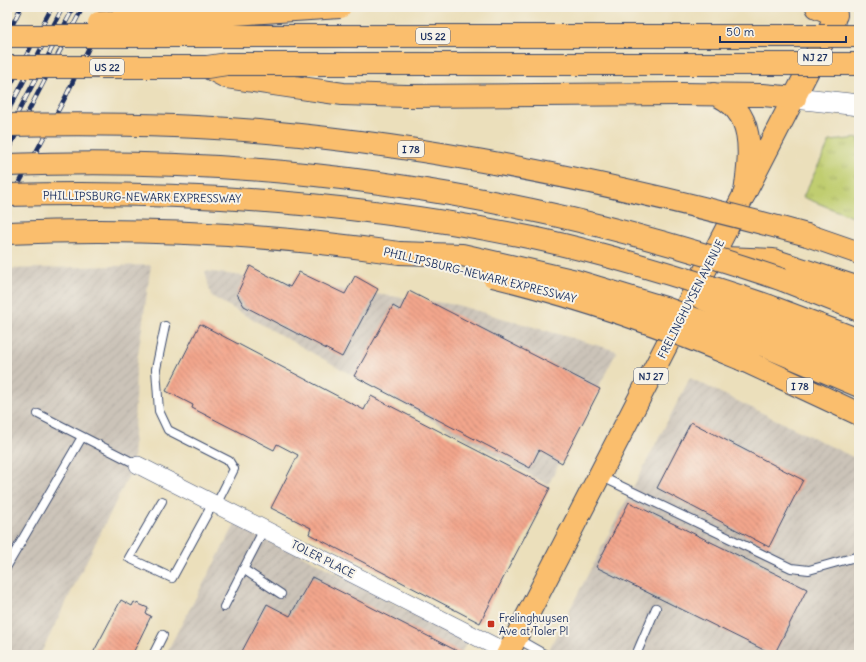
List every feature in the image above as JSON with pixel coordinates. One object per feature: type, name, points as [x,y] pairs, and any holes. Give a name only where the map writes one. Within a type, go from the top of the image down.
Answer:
[{"type":"main road","points":[[7,29],[340,7]]},
{"type":"main road","name":"FRELINGHUYSEN AVENUE","points":[[510,649],[795,98],[831,10]]},
{"type":"main road","name":"US 22","points":[[7,36],[859,36]]},
{"type":"main road","name":"US 22","points":[[7,67],[207,67],[227,64],[859,64]]},
{"type":"main road","points":[[207,67],[226,77],[304,89],[363,95],[714,94],[766,95],[795,98]]},
{"type":"main road","points":[[714,94],[722,97],[735,107],[744,121],[749,149],[746,193]]},
{"type":"main road","name":"I 78","points":[[7,125],[85,124],[177,126],[269,132],[370,143],[484,161],[604,185],[716,211],[807,235],[859,252]]},
{"type":"main road","points":[[7,165],[87,164],[210,167],[331,177],[392,184],[513,204],[600,224],[717,257],[859,288]]},
{"type":"main road","name":"PHILLIPSBURG-NEWARK EXPRESSWAY","points":[[7,195],[108,194],[238,198],[352,209],[474,227],[712,302],[765,313]]},
{"type":"main road","name":"PHILLIPSBURG-NEWARK EXPRESSWAY","points":[[7,233],[107,230],[198,233],[308,242],[399,253],[541,288],[605,307],[661,326],[741,359],[859,414]]},
{"type":"main road","points":[[399,253],[462,255],[576,281],[665,308],[751,340],[859,386]]},
{"type":"main road","points":[[786,273],[859,310]]},
{"type":"main road","points":[[765,313],[859,340]]},
{"type":"main road","points":[[765,313],[859,364]]},
{"type":"street","points":[[795,98],[859,105]]},
{"type":"street","name":"TOLER PLACE","points":[[138,465],[264,529],[510,649]]},
{"type":"lane","points":[[162,501],[129,558],[172,578],[234,469],[229,460],[168,430],[159,411],[156,369],[165,326]]},
{"type":"lane","points":[[38,414],[138,465]]},
{"type":"lane","points":[[7,566],[82,437]]},
{"type":"lane","points":[[599,476],[791,568],[809,570],[859,556]]},
{"type":"lane","points":[[224,607],[264,529]]},
{"type":"lane","points":[[243,569],[281,594]]},
{"type":"lane","points":[[636,655],[656,608]]},
{"type":"lane","points":[[153,655],[163,636]]},
{"type":"lane","points":[[510,649],[546,655]]},
{"type":"shaded area","points":[[151,265],[136,369],[133,467],[40,655],[7,655],[7,269]]},
{"type":"shaded area","points":[[205,271],[457,305],[617,351],[548,485],[211,296]]},
{"type":"shaded area","points":[[690,378],[859,460],[859,655],[546,655]]},
{"type":"shaded area","points":[[237,521],[467,642],[460,655],[165,655]]},
{"type":"green space","points":[[859,138],[859,220],[803,197],[830,141]]},
{"type":"building","points":[[250,266],[290,287],[299,272],[345,294],[355,276],[378,289],[342,357],[244,306],[237,294]]},
{"type":"building","points":[[409,291],[600,389],[562,463],[539,450],[530,468],[354,376],[393,306],[400,310]]},
{"type":"building","points":[[200,324],[364,410],[371,396],[550,488],[480,623],[309,534],[311,528],[271,508],[298,455],[277,444],[274,450],[192,408],[193,405],[166,391]]},
{"type":"building","points":[[691,422],[803,480],[769,547],[657,488]]},
{"type":"building","points":[[629,502],[807,589],[774,655],[596,567]]},
{"type":"building","points":[[312,577],[465,655],[240,655],[267,604],[290,616]]},
{"type":"building","points":[[121,600],[132,606],[134,602],[148,608],[146,614],[151,616],[132,655],[92,655]]},
{"type":"railway","points":[[7,36],[21,7]]},
{"type":"railway","points":[[7,92],[52,7]]},
{"type":"railway","points":[[7,113],[63,7]]},
{"type":"railway","points":[[7,133],[74,7]]},
{"type":"railway","points":[[7,152],[83,7]]},
{"type":"railway","points":[[7,206],[66,96],[108,7]]},
{"type":"place","name":"Frelinghuysen Ave at Toler Pl","points":[[491,624]]}]
